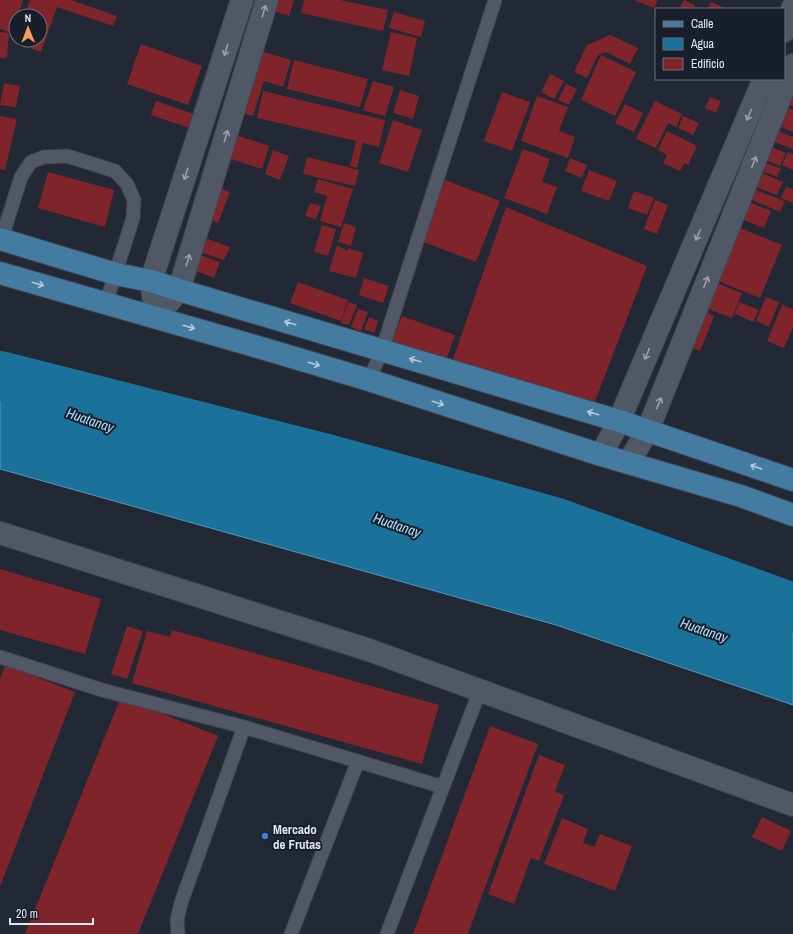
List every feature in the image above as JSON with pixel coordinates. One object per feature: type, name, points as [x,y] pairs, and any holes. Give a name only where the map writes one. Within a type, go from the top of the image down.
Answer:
[{"type":"main road","points":[[0,241],[116,274],[151,281],[619,421],[793,480]]},
{"type":"main road","points":[[0,273],[369,380],[601,455],[741,496],[793,515]]},
{"type":"street","points":[[156,318],[151,281],[242,0]]},
{"type":"street","points":[[156,318],[178,290],[267,0]]},
{"type":"street","points":[[785,28],[793,7]]},
{"type":"street","points":[[628,463],[648,430],[793,64]]},
{"type":"street","points":[[601,455],[619,421],[764,80]]},
{"type":"street","points":[[0,533],[369,650],[793,805]]},
{"type":"lane","points":[[369,380],[382,350],[495,0]]},
{"type":"lane","points":[[0,241],[21,177],[31,162],[44,158],[67,156],[115,170],[127,184],[134,200],[133,218],[106,303]]},
{"type":"lane","points":[[0,657],[102,690],[244,727],[443,787]]},
{"type":"lane","points":[[387,934],[480,690]]},
{"type":"lane","points":[[178,934],[177,920],[181,903],[244,727]]},
{"type":"lane","points":[[291,934],[358,761]]},
{"type":"water","name":"Huatanay","points":[[0,376],[327,459],[554,522],[793,608],[793,705],[556,625],[0,469]]},
{"type":"building","points":[[0,0],[23,0],[20,8],[8,8],[8,32],[0,29]]},
{"type":"building","points":[[30,0],[71,0],[117,16],[113,26],[57,7],[48,32],[48,8],[27,8]]},
{"type":"building","points":[[273,0],[294,0],[289,16],[270,10]]},
{"type":"building","points":[[304,0],[340,0],[388,10],[383,31],[301,13]]},
{"type":"building","points":[[634,0],[658,0],[654,8]]},
{"type":"building","points":[[684,0],[695,5],[694,8],[680,8]]},
{"type":"building","points":[[711,2],[725,8],[708,8]]},
{"type":"building","points":[[394,12],[425,21],[421,37],[389,28]]},
{"type":"building","points":[[0,32],[8,33],[7,58],[0,58]]},
{"type":"building","points":[[391,32],[417,38],[409,76],[382,70]]},
{"type":"building","points":[[610,35],[638,48],[630,64],[606,52],[598,55],[587,78],[574,72],[587,45]]},
{"type":"building","points":[[141,44],[202,66],[188,105],[127,84]]},
{"type":"building","points":[[29,48],[42,48],[41,52]]},
{"type":"building","points":[[261,51],[291,60],[283,87],[264,81],[253,116],[242,113]]},
{"type":"building","points":[[601,55],[636,72],[615,116],[581,100]]},
{"type":"building","points":[[294,60],[368,79],[360,107],[287,89]]},
{"type":"building","points":[[550,74],[564,81],[554,99],[541,92]]},
{"type":"building","points":[[373,81],[394,87],[385,116],[363,110]]},
{"type":"building","points":[[4,83],[20,86],[16,107],[0,105]]},
{"type":"building","points":[[566,84],[577,89],[569,105],[558,100]]},
{"type":"building","points":[[400,90],[419,96],[413,119],[393,113]]},
{"type":"building","points":[[793,90],[793,107],[781,102]]},
{"type":"building","points":[[263,91],[385,120],[379,147],[363,143],[357,168],[350,166],[356,141],[257,118]]},
{"type":"building","points":[[502,92],[530,102],[512,151],[484,141]]},
{"type":"building","points":[[537,96],[568,107],[559,131],[575,137],[568,158],[521,141]]},
{"type":"building","points":[[710,97],[721,101],[716,113],[705,108]]},
{"type":"building","points":[[156,101],[194,114],[189,128],[151,115]]},
{"type":"building","points":[[655,101],[682,114],[676,127],[668,123],[656,148],[636,139]]},
{"type":"building","points":[[625,104],[643,113],[634,132],[615,123]]},
{"type":"building","points":[[782,105],[793,110],[793,132],[774,124]]},
{"type":"building","points":[[0,116],[17,119],[5,170],[0,169]]},
{"type":"building","points":[[683,116],[699,123],[693,135],[678,128]]},
{"type":"building","points":[[393,120],[422,130],[408,172],[379,163]]},
{"type":"building","points":[[773,129],[793,137],[793,149],[769,140]]},
{"type":"building","points":[[667,131],[697,146],[688,165],[684,163],[680,171],[663,163],[667,155],[658,150]]},
{"type":"building","points":[[233,134],[269,146],[262,169],[225,157]]},
{"type":"building","points":[[766,145],[786,153],[780,166],[761,158]]},
{"type":"building","points":[[523,149],[550,159],[542,182],[557,187],[547,214],[504,198]]},
{"type":"building","points":[[273,150],[289,156],[280,180],[265,174]]},
{"type":"building","points":[[788,152],[793,154],[793,170],[782,165]]},
{"type":"building","points":[[307,157],[359,170],[355,186],[303,174]]},
{"type":"building","points":[[570,158],[587,165],[582,178],[565,171]]},
{"type":"building","points":[[761,161],[781,169],[777,177],[758,169]]},
{"type":"building","points":[[589,170],[617,181],[609,201],[581,191]]},
{"type":"building","points":[[757,171],[783,182],[777,195],[751,185]]},
{"type":"building","points":[[48,172],[114,190],[105,227],[38,208]]},
{"type":"building","points":[[318,179],[353,189],[341,227],[320,221],[327,196],[314,192]]},
{"type":"building","points":[[445,180],[500,201],[476,262],[421,241]]},
{"type":"building","points":[[216,187],[230,192],[218,223],[204,218]]},
{"type":"building","points":[[786,187],[793,189],[793,203],[781,198]]},
{"type":"building","points":[[751,188],[785,201],[780,212],[747,198]]},
{"type":"building","points":[[634,191],[654,198],[647,215],[628,208]]},
{"type":"building","points":[[655,200],[668,205],[657,234],[644,229]]},
{"type":"building","points":[[746,201],[771,211],[764,228],[739,218]]},
{"type":"building","points":[[310,203],[321,206],[316,219],[305,216]]},
{"type":"building","points":[[506,207],[647,266],[594,404],[452,362]]},
{"type":"building","points":[[344,223],[356,227],[351,246],[338,242]]},
{"type":"building","points":[[322,225],[336,229],[328,256],[314,252]]},
{"type":"building","points":[[733,225],[782,245],[760,298],[711,278]]},
{"type":"building","points":[[202,237],[230,247],[224,260],[197,251]]},
{"type":"building","points":[[337,245],[347,251],[348,248],[363,253],[356,278],[329,271]]},
{"type":"building","points":[[196,254],[220,262],[214,278],[191,269]]},
{"type":"building","points":[[364,278],[389,286],[383,303],[359,295]]},
{"type":"building","points":[[709,280],[742,293],[732,318],[699,305]]},
{"type":"building","points":[[298,282],[348,300],[341,321],[290,303]]},
{"type":"building","points":[[766,297],[779,302],[769,327],[756,321]]},
{"type":"building","points":[[348,302],[357,305],[349,325],[341,323]]},
{"type":"building","points":[[739,302],[759,310],[753,322],[735,314]]},
{"type":"building","points":[[782,305],[793,309],[793,327],[784,348],[767,341]]},
{"type":"building","points":[[358,309],[368,312],[361,331],[351,327]]},
{"type":"building","points":[[700,309],[714,316],[700,351],[685,345]]},
{"type":"building","points":[[402,316],[455,335],[445,363],[391,344]]},
{"type":"building","points":[[369,317],[378,321],[374,333],[364,329]]},
{"type":"building","points":[[0,569],[101,599],[85,654],[0,630]]},
{"type":"building","points":[[127,626],[143,631],[127,679],[111,674]]},
{"type":"building","points":[[172,630],[439,705],[422,764],[132,683],[147,631],[170,637]]},
{"type":"building","points":[[5,665],[75,692],[0,887],[0,679]]},
{"type":"building","points":[[121,697],[218,736],[138,934],[25,934]]},
{"type":"building","points":[[490,726],[538,744],[468,934],[413,934]]},
{"type":"building","points":[[539,755],[565,765],[555,792],[564,795],[539,861],[531,858],[514,904],[488,894]]},
{"type":"building","points":[[762,817],[791,831],[782,851],[752,837]]},
{"type":"building","points":[[562,818],[588,829],[583,843],[594,847],[600,834],[632,846],[615,891],[544,864]]},
{"type":"waterway","points":[[0,376],[327,459],[554,522],[793,608]]},
{"type":"place","name":"Mercado de Frutas","points":[[265,836]]}]
